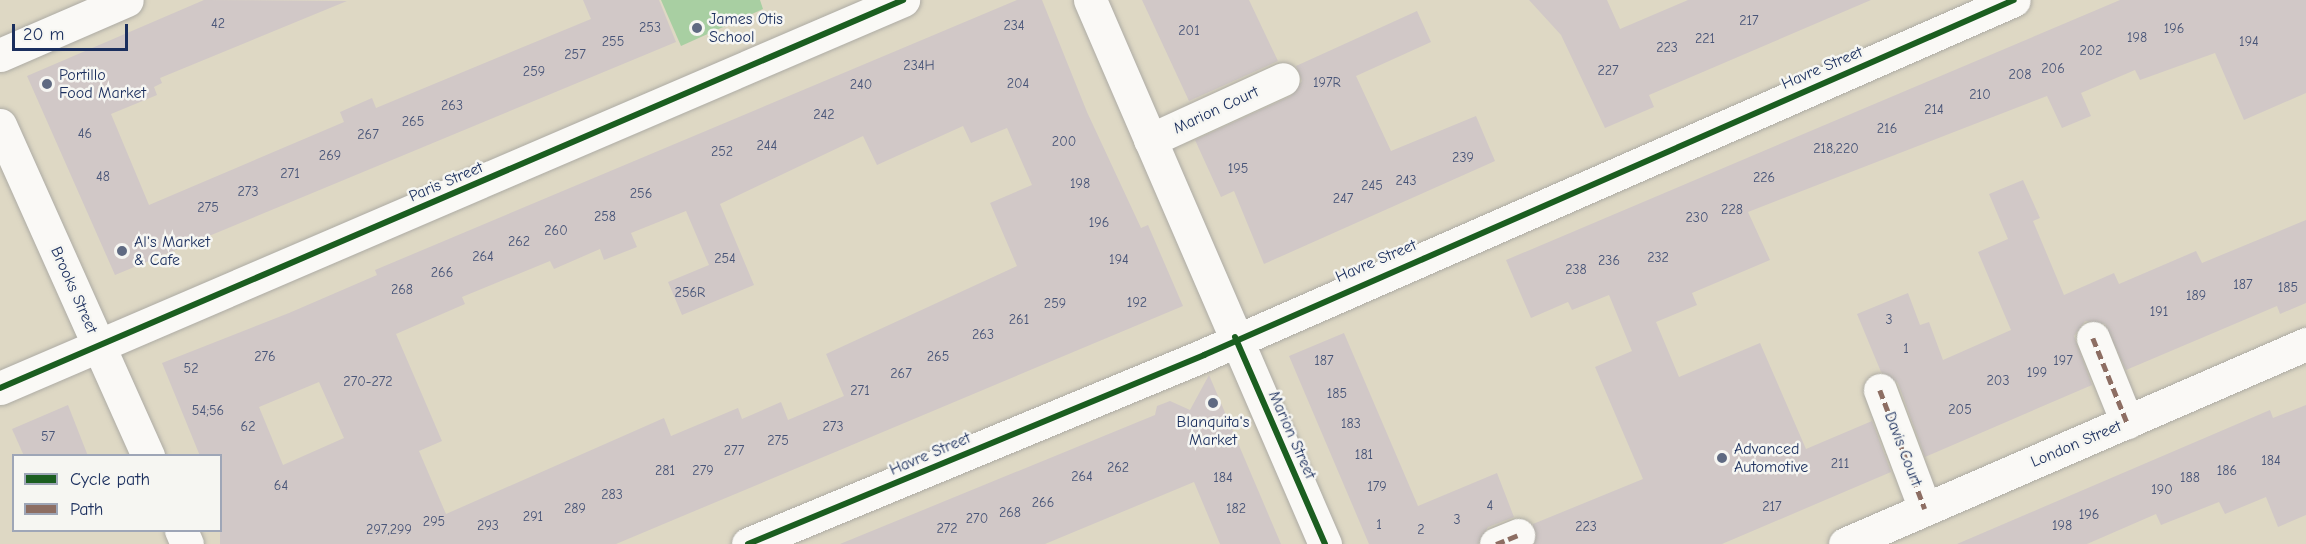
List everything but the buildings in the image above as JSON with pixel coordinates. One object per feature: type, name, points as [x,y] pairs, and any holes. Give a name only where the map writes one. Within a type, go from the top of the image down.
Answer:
[{"type":"street","points":[[0,55],[127,0]]},
{"type":"street","name":"Paris Street","points":[[0,388],[903,0]]},
{"type":"street","name":"Marion Street","points":[[1090,0],[1325,544]]},
{"type":"street","name":"Havre Street","points":[[748,544],[1204,355],[1235,337],[2013,0]]},
{"type":"street","name":"Marion Court","points":[[1150,140],[1283,79]]},
{"type":"street","name":"Brooks Street","points":[[0,125],[147,454]]},
{"type":"street","points":[[2093,338],[2127,422]]},
{"type":"street","name":"London Street","points":[[1845,544],[2306,344]]},
{"type":"street","name":"Davis Court","points":[[1880,390],[1925,509]]},
{"type":"green space","name":"James Otis School","points":[[661,0],[760,0],[763,9],[681,46]]},
{"type":"marked path","points":[[2093,338],[2127,422]]},
{"type":"marked path","points":[[1880,390],[1925,509]]},
{"type":"marked path","points":[[1496,544],[1518,535]]},
{"type":"cycle path","points":[[0,388],[903,0]]},
{"type":"cycle path","points":[[748,544],[1204,355],[2014,0]]},
{"type":"cycle path","points":[[1235,337],[1325,544]]},
{"type":"place","name":"James Otis School","points":[[697,28]]},
{"type":"place","name":"Portillo Food Market","points":[[47,84]]},
{"type":"place","name":"Al's Market & Cafe","points":[[122,251]]},
{"type":"place","name":"Blanquita's Market","points":[[1213,403]]},
{"type":"place","name":"Advanced Automotive","points":[[1722,458]]}]
